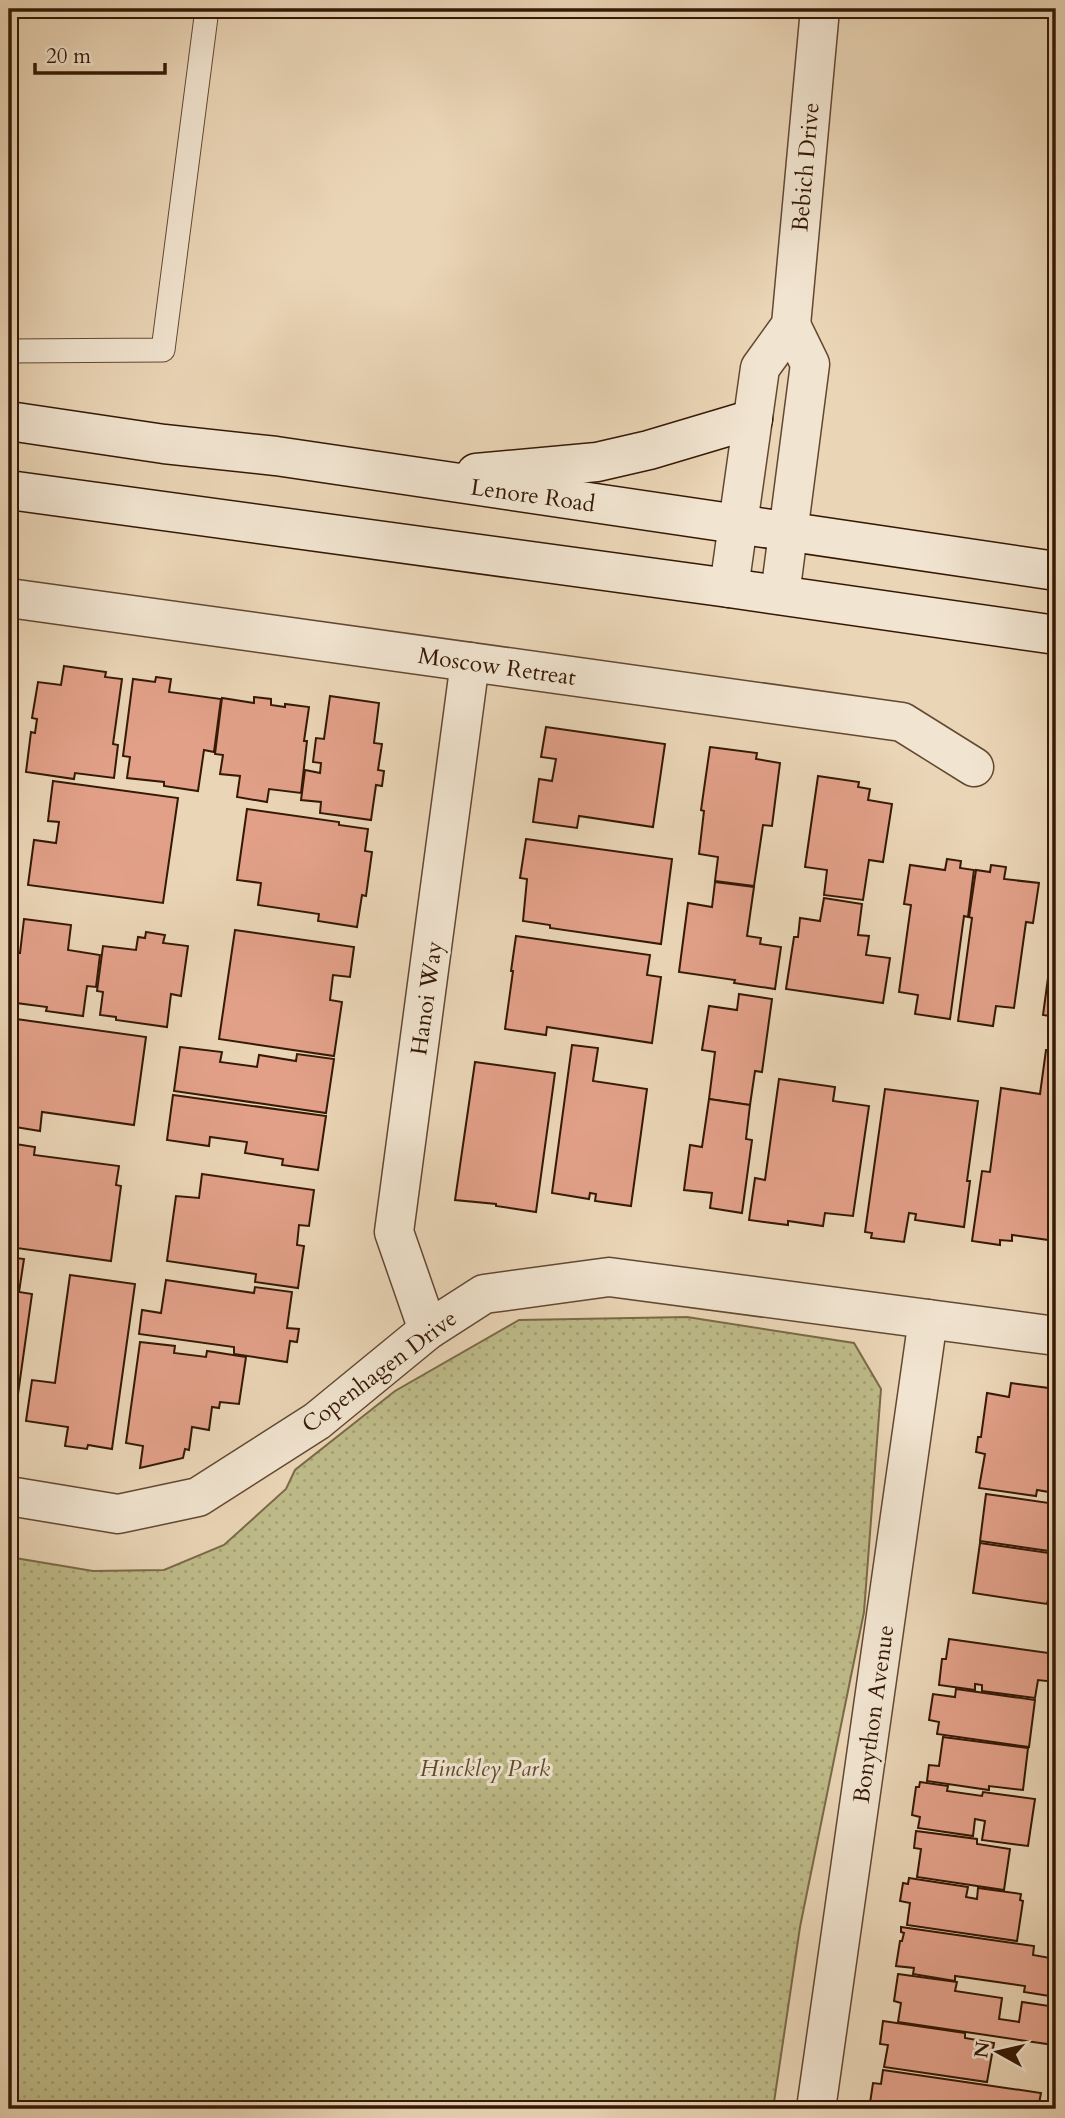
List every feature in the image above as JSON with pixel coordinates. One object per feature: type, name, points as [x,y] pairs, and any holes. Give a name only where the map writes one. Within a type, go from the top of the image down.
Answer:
[{"type":"street","name":"Bebich Drive","points":[[791,325],[820,9]]},
{"type":"street","points":[[729,588],[760,368],[791,325],[810,364],[779,595]]},
{"type":"street","points":[[425,480],[597,462],[649,450],[753,419]]},
{"type":"street","name":"Lenore Road","points":[[9,421],[164,444],[276,456],[1056,571]]},
{"type":"street","points":[[9,490],[1056,635]]},
{"type":"street","name":"Moscow Retreat","points":[[9,598],[902,722],[974,767]]},
{"type":"street","name":"Hanoi Way","points":[[428,1330],[394,1232],[470,662]]},
{"type":"street","name":"Copenhagen Drive","points":[[9,1496],[118,1514],[198,1497],[317,1421],[428,1330],[484,1294],[609,1277],[1056,1336]]},
{"type":"street","name":"Bonython Avenue","points":[[816,2109],[928,1319]]},
{"type":"lane","points":[[9,351],[163,350],[207,9]]},
{"type":"green space","name":"Hinckley Park","points":[[687,1317],[854,1343],[881,1389],[864,1612],[800,1927],[773,2109],[9,2109],[9,1557],[93,1571],[164,1570],[224,1545],[286,1489],[295,1470],[395,1391],[519,1320]]},
{"type":"building","points":[[64,666],[106,672],[105,677],[122,679],[113,744],[118,745],[114,778],[75,773],[74,779],[26,772],[31,732],[35,733],[37,719],[32,718],[38,682],[61,685]]},
{"type":"building","points":[[156,677],[171,679],[169,692],[221,699],[214,752],[204,750],[198,791],[164,786],[164,782],[127,778],[130,757],[123,756],[133,679],[155,682]]},
{"type":"building","points":[[330,696],[379,703],[374,743],[382,744],[378,770],[384,771],[382,786],[376,785],[371,820],[320,813],[321,802],[301,800],[305,770],[320,773],[321,763],[313,762],[316,738],[324,739]]},
{"type":"building","points":[[254,697],[271,699],[271,705],[309,707],[301,793],[269,789],[267,802],[237,797],[240,776],[220,774],[223,755],[215,754],[222,698],[254,703]]},
{"type":"building","points":[[546,727],[665,744],[653,827],[579,816],[577,828],[533,822],[539,779],[552,781],[556,759],[541,757]]},
{"type":"building","points":[[710,747],[757,753],[756,759],[780,763],[772,826],[763,825],[754,886],[715,881],[718,857],[699,854],[704,811],[701,810]]},
{"type":"building","points":[[818,776],[859,782],[858,787],[870,789],[868,800],[892,804],[883,862],[869,860],[863,900],[824,895],[827,870],[805,867]]},
{"type":"building","points":[[53,781],[178,798],[163,903],[28,885],[34,840],[56,843],[59,822],[48,821]]},
{"type":"building","points":[[247,809],[339,822],[339,825],[368,829],[365,851],[372,852],[366,896],[362,895],[357,927],[318,921],[319,914],[258,905],[261,883],[237,880]]},
{"type":"building","points":[[526,839],[672,859],[661,944],[550,928],[550,925],[523,921],[527,879],[520,878]]},
{"type":"building","points":[[947,859],[961,861],[960,868],[974,870],[968,917],[964,916],[950,1019],[915,1014],[918,995],[899,992],[911,905],[904,904],[910,865],[945,870]]},
{"type":"building","points":[[991,865],[1006,867],[1004,879],[1039,883],[1033,923],[1026,922],[1014,1008],[996,1006],[993,1026],[958,1021],[976,870],[990,872]]},
{"type":"building","points":[[715,882],[754,887],[747,936],[761,938],[760,944],[781,947],[775,989],[679,972],[688,903],[712,907]]},
{"type":"building","points":[[824,898],[862,904],[858,935],[869,936],[866,955],[890,958],[883,1003],[786,989],[794,937],[798,937],[800,918],[820,921]]},
{"type":"building","points":[[24,919],[71,925],[68,950],[100,955],[96,987],[87,986],[83,1016],[46,1011],[47,1007],[9,1002],[9,962],[13,953],[20,953]]},
{"type":"building","points":[[235,930],[354,947],[350,977],[333,975],[330,1000],[342,1002],[334,1056],[219,1039]]},
{"type":"building","points":[[146,932],[165,935],[163,943],[188,946],[181,996],[171,994],[167,1027],[116,1020],[116,1017],[100,1015],[103,992],[97,991],[103,946],[136,950],[138,937],[145,938]]},
{"type":"building","points":[[516,936],[650,955],[647,975],[661,977],[652,1043],[547,1027],[546,1035],[505,1029]]},
{"type":"building","points":[[1056,970],[1056,1017],[1043,1015],[1048,978],[1055,979]]},
{"type":"building","points":[[739,994],[772,999],[762,1072],[755,1071],[750,1105],[709,1099],[715,1052],[702,1050],[709,1006],[737,1010]]},
{"type":"building","points":[[9,1018],[146,1037],[134,1125],[42,1112],[40,1131],[9,1126]]},
{"type":"building","points":[[572,1045],[598,1048],[593,1081],[647,1089],[631,1206],[595,1201],[596,1194],[590,1193],[589,1199],[552,1193]]},
{"type":"building","points":[[180,1047],[222,1052],[220,1062],[257,1067],[259,1055],[296,1061],[297,1054],[334,1059],[326,1113],[174,1091]]},
{"type":"building","points":[[1046,1050],[1056,1051],[1056,1241],[1012,1235],[1012,1241],[1000,1240],[1000,1245],[972,1241],[982,1171],[990,1172],[1001,1088],[1040,1094]]},
{"type":"building","points":[[475,1062],[555,1073],[536,1212],[455,1200]]},
{"type":"building","points":[[779,1079],[835,1087],[833,1101],[869,1106],[853,1216],[825,1213],[823,1226],[788,1221],[788,1225],[749,1220],[755,1178],[765,1180]]},
{"type":"building","points":[[885,1089],[978,1101],[964,1227],[915,1220],[916,1214],[909,1213],[904,1242],[871,1238],[872,1233],[865,1232]]},
{"type":"building","points":[[173,1095],[326,1116],[318,1170],[282,1165],[283,1159],[245,1153],[247,1142],[210,1137],[209,1146],[167,1140]]},
{"type":"building","points":[[709,1099],[750,1105],[746,1139],[752,1140],[742,1213],[710,1208],[712,1193],[684,1190],[690,1145],[702,1147]]},
{"type":"building","points":[[9,1143],[35,1147],[34,1155],[119,1166],[116,1185],[121,1186],[111,1261],[9,1247]]},
{"type":"building","points":[[202,1174],[314,1190],[309,1226],[299,1225],[297,1245],[304,1246],[298,1288],[255,1282],[256,1274],[167,1261],[176,1196],[199,1198]]},
{"type":"building","points":[[9,1257],[24,1259],[19,1292],[32,1294],[11,1444],[9,1444]]},
{"type":"building","points":[[70,1275],[135,1284],[112,1449],[88,1445],[87,1449],[65,1446],[68,1427],[26,1421],[32,1380],[55,1383]]},
{"type":"building","points":[[166,1280],[254,1293],[255,1287],[292,1292],[287,1328],[299,1329],[297,1342],[290,1341],[287,1362],[234,1354],[234,1347],[139,1334],[142,1310],[161,1313]]},
{"type":"building","points":[[140,1342],[175,1346],[174,1353],[206,1357],[207,1351],[246,1357],[239,1404],[220,1402],[219,1408],[212,1407],[209,1430],[192,1427],[189,1450],[185,1449],[183,1458],[140,1468],[143,1446],[126,1443]]},
{"type":"building","points":[[1011,1383],[1056,1389],[1056,1445],[1049,1492],[1037,1490],[1036,1496],[979,1488],[985,1454],[976,1452],[978,1437],[981,1437],[987,1393],[1009,1397]]},
{"type":"building","points":[[986,1494],[1056,1504],[1056,1552],[980,1541]]},
{"type":"building","points":[[980,1543],[1056,1554],[1056,1601],[1048,1600],[1047,1604],[973,1593]]},
{"type":"building","points":[[949,1639],[1056,1654],[1056,1682],[1038,1680],[1035,1698],[982,1691],[982,1685],[975,1684],[975,1690],[939,1685],[942,1659],[946,1659]]},
{"type":"building","points":[[956,1689],[1035,1700],[1029,1747],[937,1734],[939,1722],[929,1720],[933,1694],[955,1697]]},
{"type":"building","points":[[943,1737],[1028,1748],[1023,1790],[989,1786],[989,1790],[927,1781],[929,1765],[939,1766]]},
{"type":"building","points":[[920,1782],[948,1786],[947,1791],[982,1796],[983,1792],[1035,1799],[1028,1846],[982,1840],[985,1821],[975,1819],[973,1836],[918,1828],[920,1817],[912,1815],[916,1787],[919,1787]]},
{"type":"building","points":[[916,1831],[977,1839],[977,1844],[1010,1849],[1004,1890],[917,1877],[921,1849],[914,1848]]},
{"type":"building","points":[[909,1878],[968,1887],[966,1897],[977,1899],[978,1888],[1021,1894],[1020,1900],[1023,1901],[1017,1941],[907,1925],[910,1903],[900,1901],[903,1883],[908,1884]]},
{"type":"building","points":[[901,1927],[1034,1946],[1033,1955],[1056,1959],[1056,1997],[1024,1992],[1025,1986],[955,1976],[955,1981],[913,1974],[914,1968],[896,1966],[904,1933],[901,1932]]},
{"type":"building","points":[[898,1974],[957,1982],[955,1991],[1002,1998],[999,2019],[1019,2022],[1022,2002],[1056,2007],[1054,2045],[898,2022],[901,2003],[894,2001]]},
{"type":"building","points":[[883,2021],[965,2033],[965,2038],[994,2043],[987,2082],[884,2067],[888,2045],[880,2044]]},
{"type":"building","points":[[883,2070],[1041,2093],[1038,2109],[890,2109],[890,2106],[870,2103],[873,2083],[881,2084]]}]
